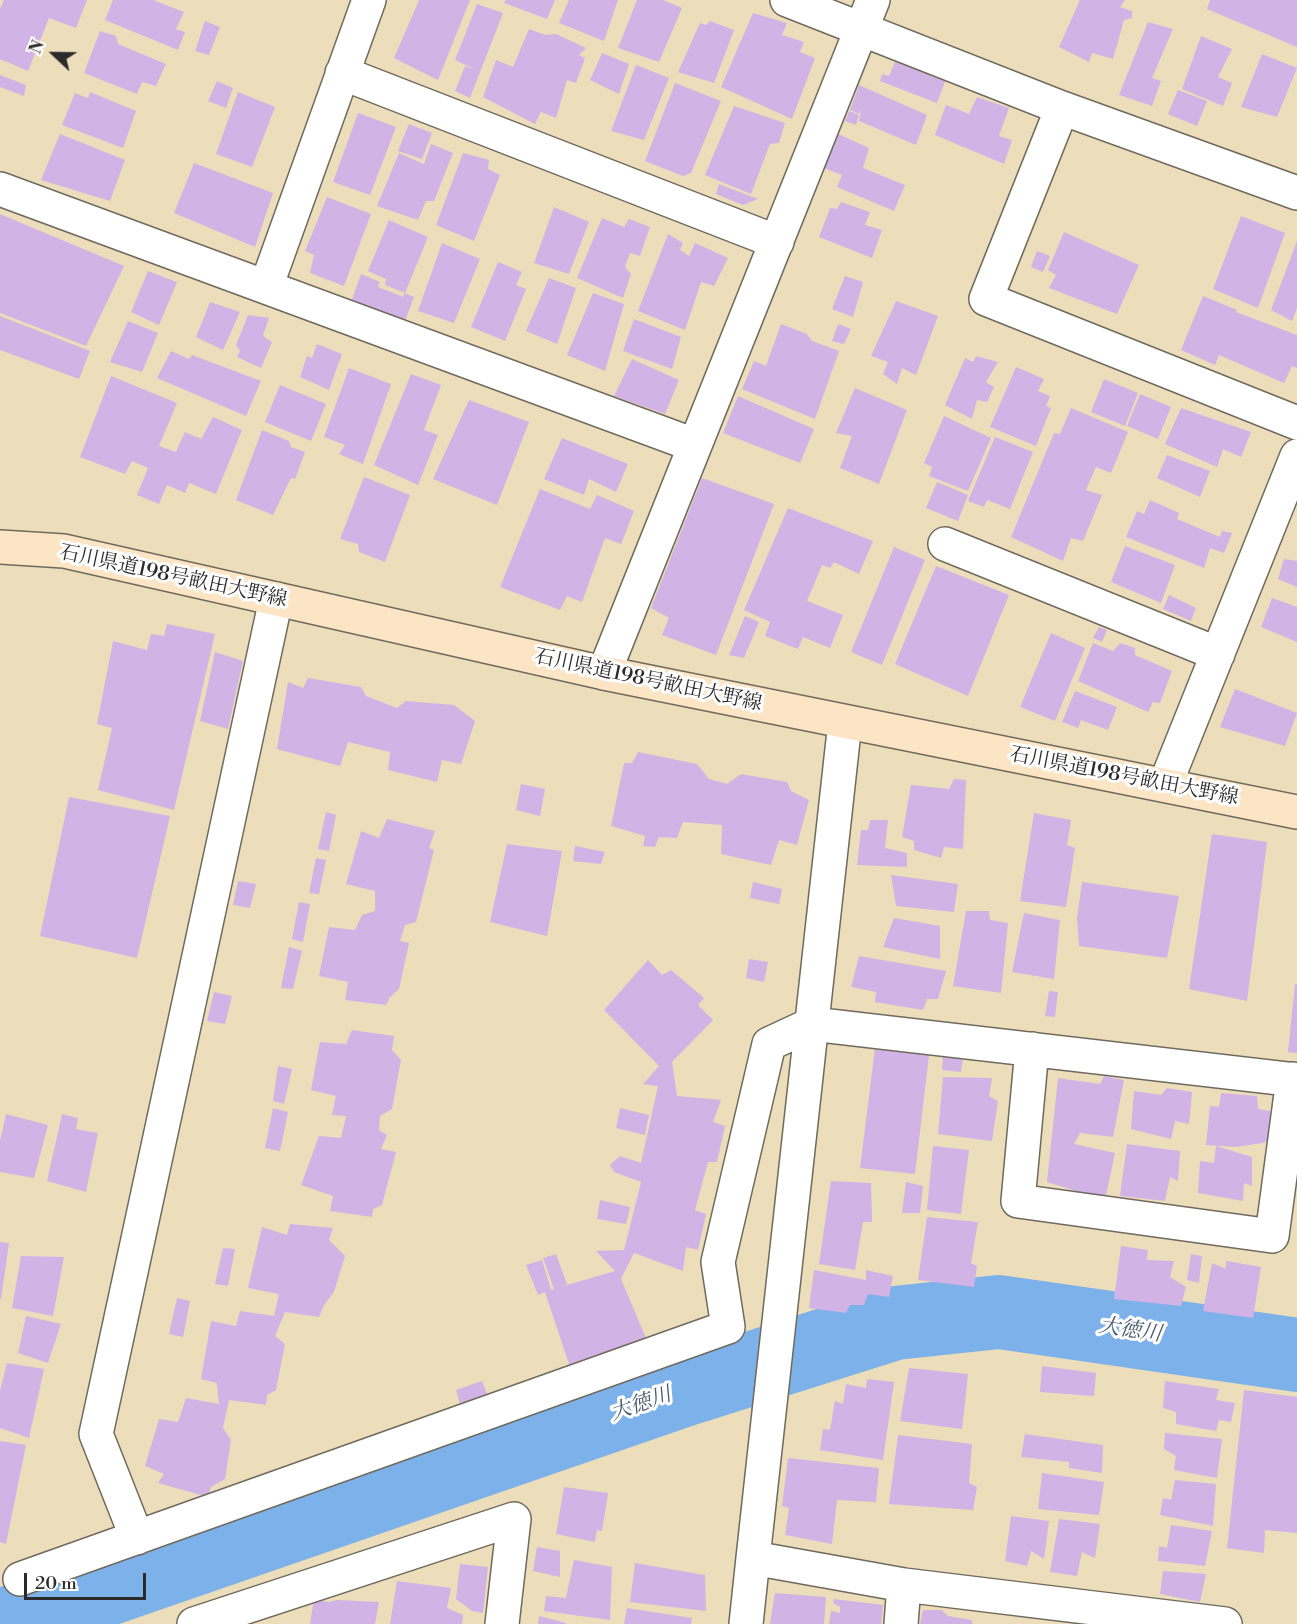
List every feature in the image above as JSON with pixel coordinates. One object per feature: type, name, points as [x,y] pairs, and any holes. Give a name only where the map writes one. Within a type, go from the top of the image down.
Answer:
[{"type":"main road","name":"石川県道198号畝田大野線","points":[[0,547],[64,551],[604,674],[1297,812]]},
{"type":"street","points":[[266,287],[369,0]]},
{"type":"street","points":[[787,0],[868,15],[1062,108],[1297,193]]},
{"type":"street","points":[[604,674],[868,15]]},
{"type":"street","points":[[342,74],[777,242]]},
{"type":"street","points":[[1062,108],[986,299],[1297,423]]},
{"type":"street","points":[[0,189],[694,445]]},
{"type":"street","points":[[1165,785],[1297,456]]},
{"type":"street","points":[[945,544],[1218,654]]},
{"type":"street","points":[[137,1538],[96,1434],[276,599]]},
{"type":"street","points":[[746,1624],[845,723]]},
{"type":"street","points":[[20,1579],[728,1328],[718,1262],[769,1044],[812,1024],[1032,1049],[1295,1079],[1272,1236],[1018,1201],[1032,1049]]},
{"type":"street","points":[[194,1624],[254,1614],[514,1519],[502,1624]]},
{"type":"street","points":[[753,1558],[904,1586],[1225,1624]]},
{"type":"street","points":[[901,1624],[904,1586]]},
{"type":"building","points":[[4,0],[87,0],[76,28],[49,18],[28,71],[0,59],[0,9]]},
{"type":"building","points":[[113,0],[153,0],[184,12],[176,29],[185,32],[178,50],[105,20]]},
{"type":"building","points":[[419,0],[470,0],[438,80],[394,58]]},
{"type":"building","points":[[506,0],[555,0],[547,19],[504,3]]},
{"type":"building","points":[[569,0],[618,0],[604,41],[559,23]]},
{"type":"building","points":[[637,0],[663,0],[682,8],[659,62],[618,48]]},
{"type":"building","points":[[1080,0],[1125,0],[1120,7],[1132,11],[1132,18],[1124,20],[1113,59],[1092,53],[1089,62],[1059,47]]},
{"type":"building","points":[[1210,0],[1297,0],[1297,47],[1207,9]]},
{"type":"building","points":[[477,4],[503,13],[470,98],[455,91],[465,66],[476,70],[455,60]]},
{"type":"building","points":[[753,13],[787,23],[782,35],[804,42],[800,52],[815,58],[792,119],[721,87]]},
{"type":"building","points":[[205,21],[220,27],[209,55],[195,51]]},
{"type":"building","points":[[710,21],[734,30],[714,83],[678,72],[700,23],[706,25]]},
{"type":"building","points":[[1148,22],[1173,29],[1152,78],[1161,81],[1152,106],[1119,95]]},
{"type":"building","points":[[529,29],[545,35],[556,34],[586,48],[579,55],[585,58],[576,83],[567,80],[556,118],[541,112],[535,124],[483,97],[496,60],[513,67]]},
{"type":"building","points":[[100,31],[116,36],[118,44],[166,64],[156,86],[142,82],[137,94],[84,73]]},
{"type":"building","points":[[1201,36],[1232,49],[1218,77],[1232,83],[1223,106],[1182,89]]},
{"type":"building","points":[[602,53],[629,64],[619,94],[590,80]]},
{"type":"building","points":[[1262,54],[1297,68],[1277,117],[1241,107]]},
{"type":"building","points":[[896,60],[946,79],[937,103],[880,81],[882,74],[889,76]]},
{"type":"building","points":[[636,65],[669,78],[644,140],[611,131]]},
{"type":"building","points":[[0,75],[26,85],[24,96],[0,87]]},
{"type":"building","points":[[217,81],[233,88],[226,108],[208,101]]},
{"type":"building","points":[[675,83],[721,101],[691,173],[683,176],[645,161]]},
{"type":"building","points":[[859,85],[927,115],[916,145],[859,121],[861,109],[859,114],[850,110]]},
{"type":"building","points":[[1178,90],[1207,101],[1197,126],[1168,114]]},
{"type":"building","points":[[90,92],[136,111],[123,148],[62,125],[75,93],[88,98]]},
{"type":"building","points":[[238,92],[275,107],[252,167],[216,154]]},
{"type":"building","points":[[977,97],[1009,108],[999,136],[1012,140],[1004,164],[935,135],[946,105],[969,114]]},
{"type":"building","points":[[734,106],[785,123],[779,143],[770,144],[751,194],[705,175]]},
{"type":"building","points":[[849,111],[859,115],[856,125],[845,121]]},
{"type":"building","points":[[358,113],[396,127],[370,195],[333,182]]},
{"type":"building","points":[[409,124],[432,133],[422,159],[398,151]]},
{"type":"building","points":[[836,133],[869,148],[863,168],[905,185],[894,211],[837,187],[842,175],[816,165]]},
{"type":"building","points":[[60,134],[125,160],[110,201],[41,180]]},
{"type":"building","points":[[431,144],[453,153],[434,201],[426,201],[418,220],[377,206],[399,153],[424,164]]},
{"type":"building","points":[[463,153],[489,160],[488,169],[500,175],[474,241],[436,225]]},
{"type":"building","points":[[194,163],[273,193],[255,247],[174,213]]},
{"type":"building","points":[[719,184],[758,199],[743,205],[716,194]]},
{"type":"building","points":[[327,197],[371,214],[344,286],[310,273],[314,255],[305,251]]},
{"type":"building","points":[[841,202],[870,212],[865,225],[882,230],[872,258],[819,237],[830,208],[837,209]]},
{"type":"building","points":[[554,207],[589,222],[569,274],[534,263]]},
{"type":"building","points":[[0,214],[124,266],[86,346],[0,313]]},
{"type":"building","points":[[1241,216],[1285,233],[1258,308],[1213,289]]},
{"type":"building","points":[[602,218],[624,227],[629,219],[650,227],[640,256],[630,253],[625,267],[631,274],[623,298],[577,278]]},
{"type":"building","points":[[389,220],[428,237],[405,293],[385,285],[386,279],[368,271]]},
{"type":"building","points":[[1064,232],[1139,265],[1117,314],[1049,288],[1056,275],[1048,270]]},
{"type":"building","points":[[668,234],[683,243],[680,250],[689,256],[695,243],[728,258],[714,286],[701,282],[685,330],[638,311]]},
{"type":"building","points":[[1297,241],[1297,308],[1292,321],[1271,310]]},
{"type":"building","points":[[442,243],[480,259],[454,323],[418,311]]},
{"type":"building","points":[[1037,251],[1050,256],[1043,272],[1031,267]]},
{"type":"building","points":[[498,262],[522,272],[516,285],[526,289],[505,341],[471,327]]},
{"type":"building","points":[[148,271],[177,282],[159,325],[131,312]]},
{"type":"building","points":[[361,274],[380,282],[378,287],[404,297],[404,293],[414,297],[404,324],[351,302]]},
{"type":"building","points":[[845,276],[863,282],[853,317],[832,309]]},
{"type":"building","points":[[549,278],[576,288],[557,344],[526,331]]},
{"type":"building","points":[[593,293],[624,304],[605,371],[567,355]]},
{"type":"building","points":[[1203,296],[1237,310],[1236,312],[1297,335],[1297,368],[1292,366],[1284,383],[1219,355],[1215,365],[1181,350]]},
{"type":"building","points":[[896,301],[938,316],[916,375],[902,368],[897,384],[883,374],[888,362],[871,356]]},
{"type":"building","points":[[210,302],[240,312],[223,350],[196,337]]},
{"type":"building","points":[[248,315],[269,318],[263,336],[272,342],[261,368],[237,357],[240,351],[236,345]]},
{"type":"building","points":[[0,316],[90,351],[79,379],[0,350]]},
{"type":"building","points":[[634,319],[681,337],[672,369],[623,351]]},
{"type":"building","points":[[128,321],[158,333],[142,372],[110,362]]},
{"type":"building","points":[[781,324],[807,334],[812,341],[839,351],[815,419],[742,389],[754,361],[766,366]]},
{"type":"building","points":[[838,324],[851,329],[844,344],[832,341]]},
{"type":"building","points":[[317,344],[342,354],[329,390],[300,377],[307,356],[312,358]]},
{"type":"building","points":[[171,351],[189,359],[192,355],[261,381],[246,416],[157,378]]},
{"type":"building","points":[[976,356],[998,362],[986,382],[994,387],[987,402],[977,400],[972,419],[945,405],[965,358],[973,362]]},
{"type":"building","points":[[632,359],[679,380],[665,414],[614,396]]},
{"type":"building","points":[[1016,367],[1044,379],[1038,391],[1050,396],[1046,406],[1051,408],[1036,446],[990,427]]},
{"type":"building","points":[[349,368],[391,384],[363,464],[339,454],[345,445],[324,437]]},
{"type":"building","points":[[411,374],[441,385],[424,430],[438,435],[418,485],[374,465]]},
{"type":"building","points":[[111,376],[177,403],[159,446],[176,452],[185,432],[201,439],[213,417],[242,430],[216,494],[189,483],[185,493],[167,485],[159,504],[137,495],[148,468],[132,461],[125,474],[80,457]]},
{"type":"building","points":[[1104,379],[1138,393],[1125,426],[1091,412]]},
{"type":"building","points":[[280,385],[326,404],[311,441],[265,422]]},
{"type":"building","points":[[855,388],[907,410],[879,484],[840,468],[852,436],[836,433]]},
{"type":"building","points":[[1140,394],[1171,407],[1158,439],[1127,426]]},
{"type":"building","points":[[738,396],[814,429],[800,463],[723,433]]},
{"type":"building","points":[[469,400],[529,422],[497,505],[433,479]]},
{"type":"building","points":[[1071,408],[1128,432],[1111,473],[1096,467],[1086,490],[1102,495],[1083,541],[1071,538],[1063,561],[1011,537],[1054,433],[1060,434]]},
{"type":"building","points":[[1181,408],[1251,432],[1241,457],[1223,449],[1217,467],[1165,444]]},
{"type":"building","points":[[944,416],[991,438],[968,491],[929,476],[932,467],[924,463]]},
{"type":"building","points":[[262,430],[289,441],[291,447],[305,452],[295,479],[291,478],[273,515],[236,500]]},
{"type":"building","points":[[995,437],[1033,452],[1010,509],[987,500],[984,507],[968,501]]},
{"type":"building","points":[[562,438],[628,464],[616,492],[589,479],[584,495],[544,479]]},
{"type":"building","points":[[1167,455],[1210,471],[1200,497],[1157,478]]},
{"type":"building","points":[[364,477],[410,495],[385,562],[359,552],[358,544],[340,539]]},
{"type":"building","points":[[702,478],[774,504],[716,655],[662,635],[669,618],[651,608]]},
{"type":"building","points":[[937,482],[968,495],[958,521],[926,508]]},
{"type":"building","points":[[540,489],[590,509],[597,495],[634,511],[621,544],[605,538],[582,602],[567,596],[560,610],[500,587]]},
{"type":"building","points":[[1150,500],[1179,513],[1177,519],[1220,537],[1222,531],[1232,533],[1224,553],[1210,548],[1204,568],[1126,537],[1137,511],[1144,514]]},
{"type":"building","points":[[788,508],[873,541],[859,574],[834,562],[830,568],[822,565],[807,601],[843,615],[830,648],[803,637],[798,649],[765,636],[770,622],[744,610]]},
{"type":"building","points":[[1125,546],[1175,565],[1161,603],[1111,582]]},
{"type":"building","points":[[894,547],[925,560],[882,665],[851,652]]},
{"type":"building","points":[[1284,559],[1297,561],[1297,587],[1278,579]]},
{"type":"building","points":[[936,566],[1009,595],[968,696],[895,664]]},
{"type":"building","points":[[1169,595],[1196,608],[1191,621],[1163,609]]},
{"type":"building","points":[[1272,598],[1297,607],[1297,642],[1261,627]]},
{"type":"building","points":[[745,616],[759,622],[744,658],[729,655]]},
{"type":"building","points":[[167,624],[215,634],[174,810],[98,790],[112,728],[97,724],[113,641],[147,650],[151,634],[164,636]]},
{"type":"building","points":[[1099,627],[1107,630],[1102,642],[1093,638]]},
{"type":"building","points":[[1051,633],[1085,648],[1055,721],[1020,707]]},
{"type":"building","points":[[1093,643],[1113,651],[1120,643],[1135,648],[1135,655],[1172,671],[1160,703],[1153,702],[1148,712],[1078,681]]},
{"type":"building","points":[[215,652],[243,661],[228,729],[200,721]]},
{"type":"building","points":[[308,678],[361,687],[366,696],[397,708],[406,701],[454,705],[475,721],[461,764],[442,760],[437,782],[388,770],[390,752],[348,742],[340,766],[277,749],[288,682],[303,688]]},
{"type":"building","points":[[1235,689],[1297,713],[1285,746],[1220,727]]},
{"type":"building","points":[[1075,691],[1117,707],[1108,730],[1081,720],[1078,728],[1062,722]]},
{"type":"building","points":[[638,752],[697,764],[709,779],[727,784],[741,774],[787,782],[791,791],[809,800],[797,845],[779,840],[771,865],[721,854],[722,825],[683,822],[677,838],[659,837],[655,847],[643,846],[645,836],[611,826],[624,763],[632,763]]},
{"type":"building","points":[[954,779],[966,780],[963,849],[944,847],[941,858],[914,850],[914,841],[902,837],[911,785],[949,789]]},
{"type":"building","points":[[521,784],[545,789],[540,816],[516,810]]},
{"type":"building","points":[[69,797],[170,816],[137,958],[40,936]]},
{"type":"building","points":[[326,812],[336,815],[329,851],[318,849]]},
{"type":"building","points":[[1034,813],[1071,820],[1067,845],[1075,848],[1066,907],[1020,901]]},
{"type":"building","points":[[387,819],[435,831],[429,848],[434,850],[416,922],[405,925],[400,941],[409,943],[399,989],[390,997],[386,1005],[345,1000],[348,982],[319,976],[329,927],[355,930],[362,915],[375,911],[375,891],[346,884],[361,831],[379,838]]},
{"type":"building","points":[[870,820],[888,820],[885,848],[907,853],[907,867],[857,865],[861,830],[868,830]]},
{"type":"building","points":[[1212,834],[1267,842],[1247,1001],[1189,989]]},
{"type":"building","points":[[507,844],[562,851],[547,936],[490,922]]},
{"type":"building","points":[[575,846],[605,852],[601,864],[573,861]]},
{"type":"building","points":[[316,858],[326,860],[319,894],[309,893]]},
{"type":"building","points":[[891,875],[958,884],[954,912],[896,906]]},
{"type":"building","points":[[238,881],[256,884],[250,908],[233,905]]},
{"type":"building","points":[[753,882],[782,889],[779,904],[750,898]]},
{"type":"building","points":[[1082,882],[1179,896],[1167,958],[1079,946],[1077,918]]},
{"type":"building","points":[[299,902],[310,904],[303,942],[292,939]]},
{"type":"building","points":[[966,911],[989,911],[990,920],[1008,923],[1001,993],[953,986]]},
{"type":"building","points":[[1024,913],[1060,920],[1054,979],[1012,972]]},
{"type":"building","points":[[894,918],[940,926],[940,959],[883,947]]},
{"type":"building","points":[[289,947],[302,951],[293,989],[281,988]]},
{"type":"building","points":[[859,956],[946,971],[938,999],[927,999],[923,1010],[875,1002],[876,992],[851,987]]},
{"type":"building","points":[[749,959],[768,962],[764,982],[746,978]]},
{"type":"building","points":[[648,960],[662,975],[671,970],[704,998],[698,1005],[713,1020],[672,1062],[677,1096],[721,1100],[713,1122],[725,1126],[717,1162],[708,1162],[695,1210],[706,1214],[698,1250],[686,1247],[683,1271],[634,1253],[621,1279],[646,1338],[595,1365],[570,1367],[545,1292],[538,1295],[526,1265],[542,1260],[551,1290],[554,1289],[543,1258],[556,1254],[567,1284],[560,1287],[615,1271],[596,1251],[624,1250],[641,1182],[614,1172],[610,1165],[620,1156],[641,1163],[658,1086],[643,1084],[659,1066],[604,1010]]},
{"type":"building","points":[[1295,984],[1297,984],[1297,1053],[1288,1052]]},
{"type":"building","points":[[1049,991],[1058,992],[1055,1017],[1045,1016]]},
{"type":"building","points":[[214,992],[232,996],[225,1024],[207,1021]]},
{"type":"building","points":[[352,1030],[394,1036],[392,1050],[401,1060],[392,1109],[380,1116],[379,1130],[387,1135],[381,1149],[396,1152],[382,1205],[373,1209],[372,1217],[330,1211],[333,1196],[301,1185],[319,1136],[341,1138],[346,1116],[332,1115],[336,1096],[311,1090],[320,1042],[346,1044]]},
{"type":"building","points":[[875,1048],[929,1055],[915,1174],[860,1168]]},
{"type":"building","points":[[943,1055],[963,1057],[961,1072],[942,1070]]},
{"type":"building","points":[[278,1066],[292,1069],[284,1104],[273,1101]]},
{"type":"building","points":[[1104,1076],[1124,1080],[1113,1137],[1080,1133],[1074,1144],[1115,1153],[1105,1200],[1047,1182],[1058,1078],[1100,1084]]},
{"type":"building","points":[[943,1077],[992,1078],[989,1096],[998,1101],[992,1141],[938,1134]]},
{"type":"building","points":[[1167,1088],[1192,1092],[1189,1124],[1175,1121],[1171,1139],[1131,1129],[1134,1091],[1161,1095]]},
{"type":"building","points":[[1221,1093],[1257,1096],[1258,1109],[1270,1111],[1271,1139],[1263,1143],[1235,1147],[1206,1145],[1210,1106],[1219,1107]]},
{"type":"building","points":[[273,1108],[288,1112],[280,1151],[265,1148]]},
{"type":"building","points":[[620,1108],[649,1115],[645,1135],[616,1128]]},
{"type":"building","points":[[6,1114],[48,1125],[34,1178],[0,1172],[0,1141]]},
{"type":"building","points":[[62,1114],[78,1118],[76,1129],[98,1133],[86,1192],[47,1181]]},
{"type":"building","points":[[1127,1144],[1180,1151],[1178,1181],[1170,1177],[1165,1201],[1120,1196]]},
{"type":"building","points":[[933,1146],[969,1150],[961,1214],[927,1210]]},
{"type":"building","points":[[1216,1146],[1252,1157],[1252,1186],[1244,1183],[1243,1201],[1198,1193],[1200,1161],[1214,1163]]},
{"type":"building","points":[[831,1181],[871,1183],[872,1222],[863,1222],[855,1270],[819,1264]]},
{"type":"building","points":[[906,1182],[923,1186],[920,1213],[902,1213]]},
{"type":"building","points":[[600,1200],[630,1207],[626,1224],[597,1219]]},
{"type":"building","points":[[927,1217],[978,1222],[971,1263],[977,1266],[974,1287],[918,1280]]},
{"type":"building","points":[[290,1224],[333,1228],[329,1240],[345,1256],[334,1292],[324,1305],[319,1317],[285,1312],[275,1336],[285,1344],[276,1390],[267,1395],[266,1405],[229,1400],[223,1428],[231,1440],[225,1479],[211,1487],[208,1497],[158,1483],[164,1474],[145,1466],[159,1419],[178,1422],[186,1398],[219,1404],[217,1383],[201,1379],[211,1321],[236,1326],[240,1311],[274,1316],[279,1294],[248,1288],[262,1227],[287,1235]]},
{"type":"building","points":[[0,1242],[9,1243],[1,1299],[0,1299]]},
{"type":"building","points":[[1121,1246],[1148,1250],[1147,1260],[1174,1261],[1170,1277],[1186,1287],[1181,1306],[1114,1299]]},
{"type":"building","points":[[223,1248],[235,1249],[228,1286],[215,1284]]},
{"type":"building","points":[[1191,1254],[1202,1256],[1199,1283],[1187,1280]]},
{"type":"building","points":[[21,1256],[64,1257],[53,1316],[12,1308]]},
{"type":"building","points":[[1226,1261],[1261,1267],[1253,1318],[1203,1311],[1212,1263],[1226,1269]]},
{"type":"building","points":[[814,1270],[866,1280],[866,1270],[893,1276],[889,1297],[868,1294],[864,1305],[850,1305],[846,1313],[809,1308]]},
{"type":"building","points":[[177,1298],[190,1301],[183,1337],[169,1334]]},
{"type":"building","points":[[26,1316],[61,1324],[48,1363],[18,1353]]},
{"type":"building","points":[[7,1363],[44,1369],[29,1438],[0,1428],[0,1391]]},
{"type":"building","points":[[1042,1366],[1096,1373],[1094,1396],[1040,1392]]},
{"type":"building","points":[[909,1368],[968,1374],[962,1429],[900,1421]]},
{"type":"building","points":[[867,1379],[894,1382],[883,1460],[820,1450],[823,1429],[830,1430],[835,1401],[843,1404],[846,1384],[866,1388]]},
{"type":"building","points":[[482,1381],[490,1402],[462,1411],[456,1390]]},
{"type":"building","points":[[1165,1381],[1219,1389],[1216,1400],[1235,1403],[1231,1422],[1219,1420],[1216,1431],[1176,1424],[1176,1412],[1163,1408]]},
{"type":"building","points":[[1244,1390],[1297,1397],[1297,1533],[1265,1530],[1264,1553],[1227,1548]]},
{"type":"building","points":[[1165,1433],[1222,1439],[1217,1478],[1174,1470],[1176,1456],[1164,1449]]},
{"type":"building","points":[[1025,1434],[1103,1445],[1102,1473],[1069,1468],[1069,1462],[1021,1457]]},
{"type":"building","points":[[898,1435],[972,1444],[969,1483],[977,1487],[973,1510],[889,1504]]},
{"type":"building","points":[[0,1441],[26,1445],[6,1544],[0,1542]]},
{"type":"building","points":[[788,1458],[879,1468],[876,1502],[837,1500],[832,1544],[785,1535],[789,1508],[782,1506]]},
{"type":"building","points":[[1042,1473],[1104,1482],[1099,1515],[1038,1509]]},
{"type":"building","points":[[1175,1480],[1216,1484],[1213,1526],[1160,1515],[1163,1498],[1171,1500]]},
{"type":"building","points":[[564,1487],[608,1493],[602,1531],[597,1530],[595,1542],[556,1534]]},
{"type":"building","points":[[1011,1516],[1049,1521],[1044,1559],[1031,1551],[1027,1566],[1005,1561]]},
{"type":"building","points":[[1059,1519],[1100,1524],[1095,1558],[1082,1552],[1077,1576],[1050,1572]]},
{"type":"building","points":[[1171,1525],[1212,1531],[1205,1566],[1158,1561],[1159,1546],[1167,1548]]},
{"type":"building","points":[[537,1547],[560,1551],[560,1577],[533,1571]]},
{"type":"building","points":[[574,1560],[612,1567],[610,1620],[544,1611],[546,1596],[566,1598]]},
{"type":"building","points":[[635,1563],[705,1575],[706,1611],[630,1602]]},
{"type":"building","points":[[460,1564],[488,1567],[483,1613],[472,1611],[456,1599]]},
{"type":"building","points":[[1163,1571],[1206,1574],[1200,1602],[1160,1594]]},
{"type":"building","points":[[397,1581],[451,1588],[447,1608],[463,1615],[462,1624],[390,1624]]},
{"type":"building","points":[[775,1593],[826,1597],[824,1624],[770,1624]]},
{"type":"building","points":[[314,1599],[329,1602],[337,1600],[379,1602],[375,1624],[310,1624]]},
{"type":"building","points":[[834,1599],[883,1605],[881,1624],[829,1624],[831,1611],[840,1613],[840,1607],[833,1603]]},
{"type":"building","points":[[627,1608],[692,1618],[691,1624],[624,1624]]},
{"type":"building","points":[[923,1610],[942,1610],[948,1616],[972,1620],[972,1624],[920,1624]]},
{"type":"building","points":[[539,1616],[566,1623],[566,1624],[538,1624]]},
{"type":"waterway","name":"大徳川","points":[[6,1624],[680,1391],[895,1323],[999,1312],[1297,1355]]}]
